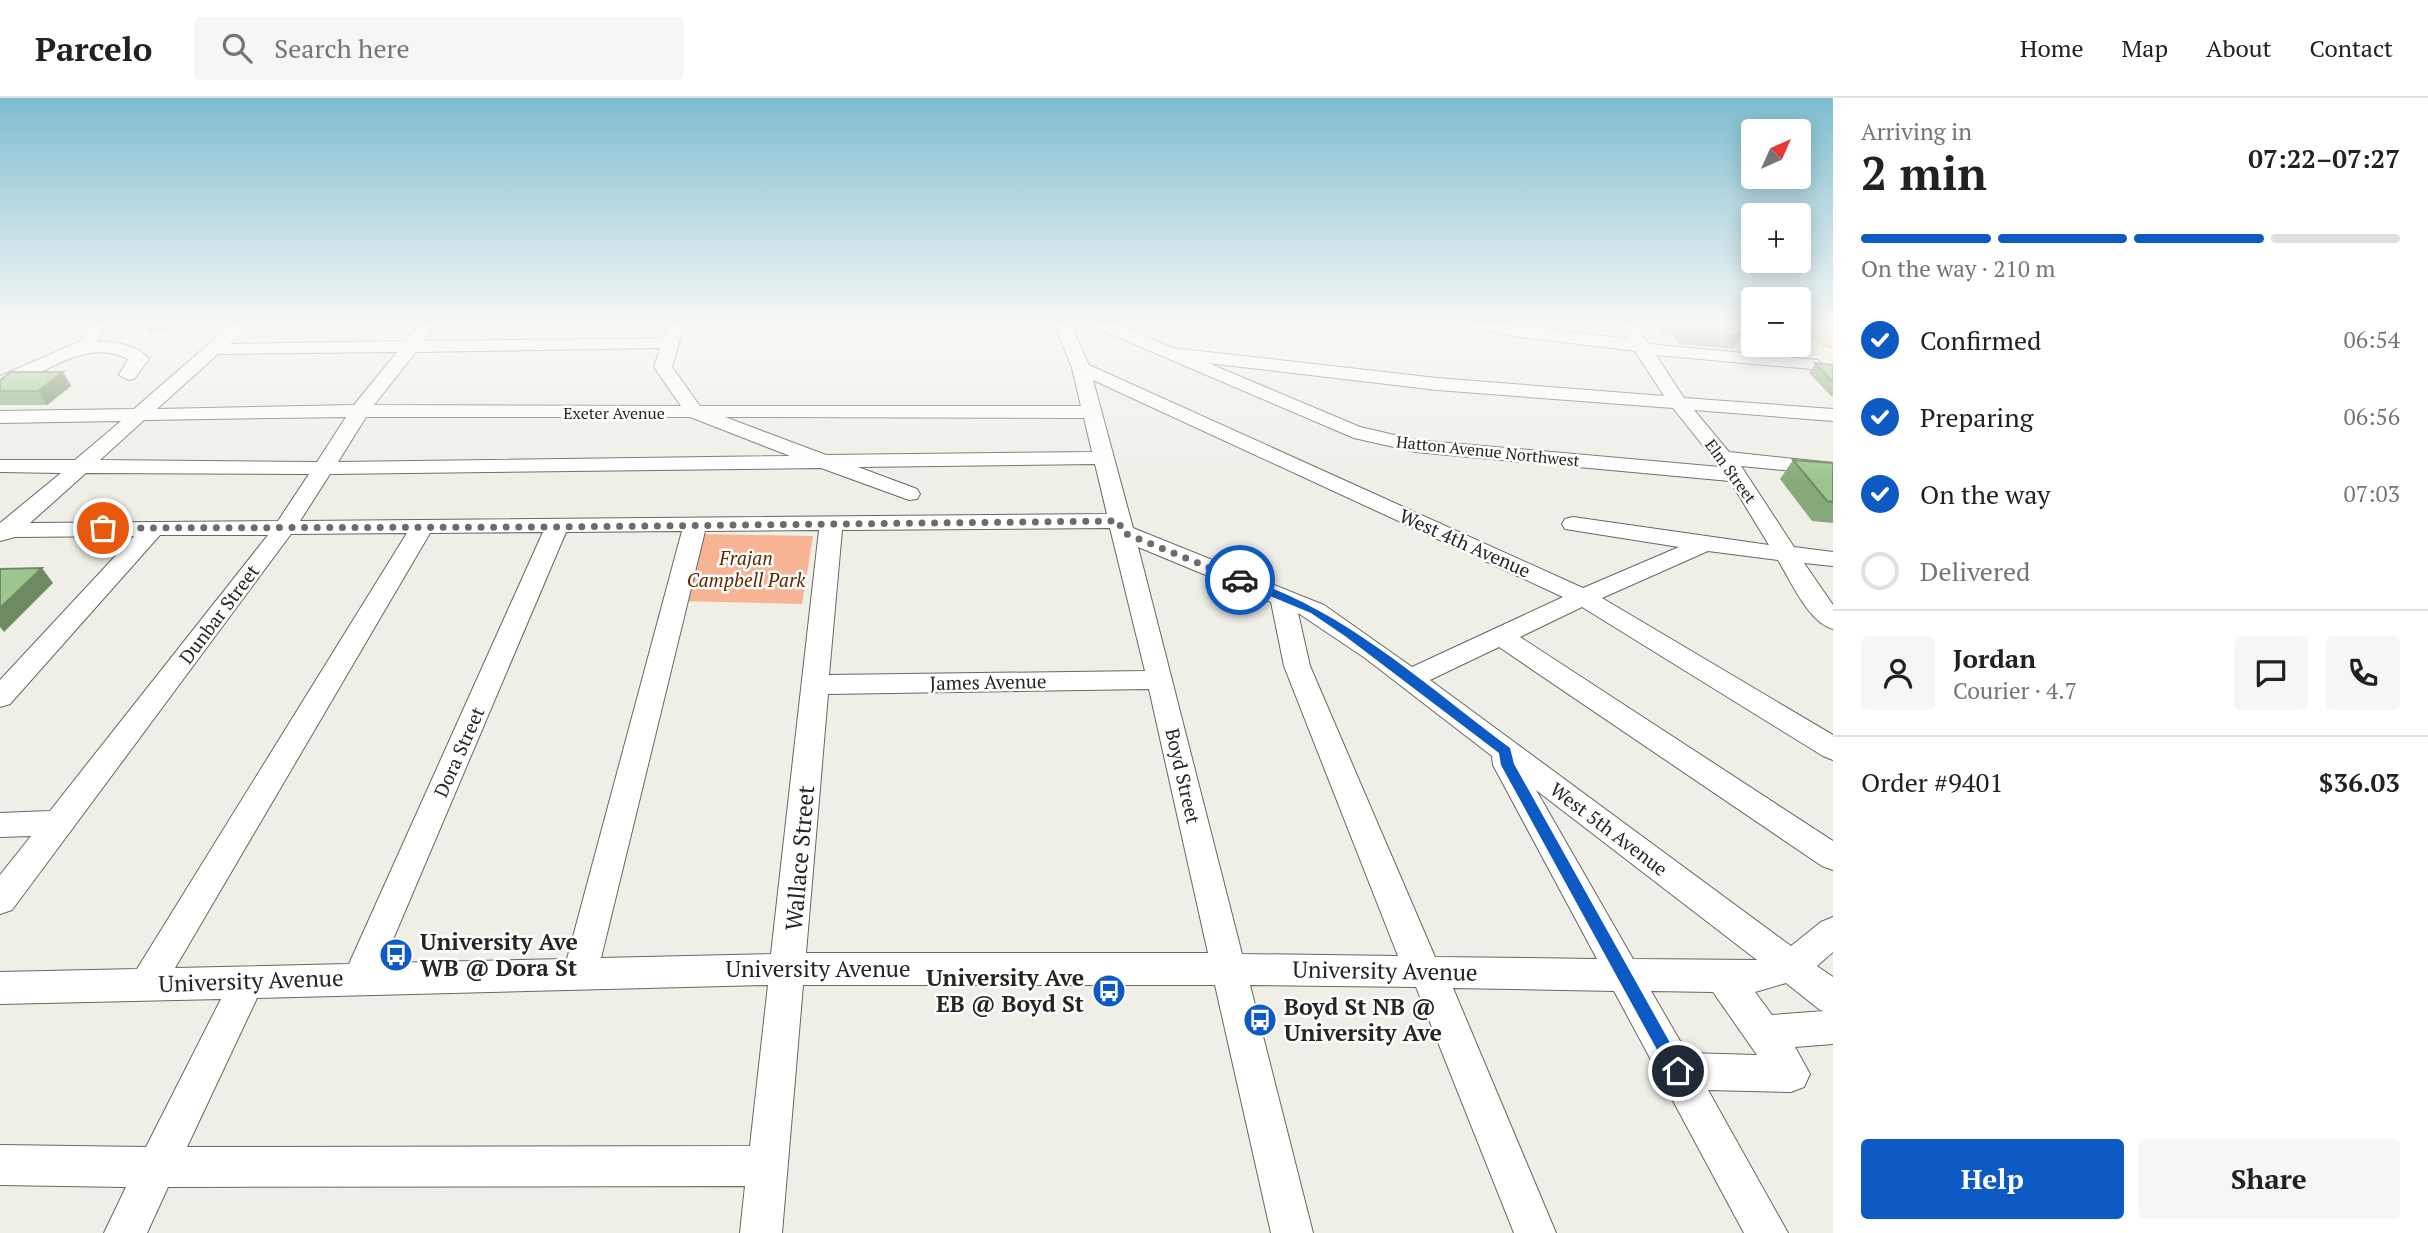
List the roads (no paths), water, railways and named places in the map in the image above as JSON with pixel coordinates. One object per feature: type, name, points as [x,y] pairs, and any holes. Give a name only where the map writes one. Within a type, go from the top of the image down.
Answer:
[{"type":"street","points":[[0,383],[16,376]]},
{"type":"street","points":[[3,532],[182,376]]},
{"type":"street","name":"Dunbar Street","points":[[0,900],[286,526],[360,411],[387,376]]},
{"type":"street","points":[[669,376],[696,413],[909,494]]},
{"type":"street","name":"Boyd Street","points":[[1083,376],[1160,680],[1292,1233]]},
{"type":"street","name":"West 4th Avenue","points":[[1097,376],[1583,597],[1833,749]]},
{"type":"street","name":"Hatton Avenue Northwest","points":[[1224,376],[1354,432],[1416,446],[1730,467],[1833,469]]},
{"type":"street","points":[[1368,376],[1437,384],[1833,415]]},
{"type":"street","name":"Elm Street","points":[[1662,376],[1730,467],[1818,604],[1833,621]]},
{"type":"street","name":"Exeter Avenue","points":[[136,417],[360,411],[1091,412]]},
{"type":"street","points":[[0,417],[136,417]]},
{"type":"street","points":[[0,466],[323,468],[1103,458]]},
{"type":"street","name":"Wallace Street","points":[[761,1233],[831,524]]},
{"type":"street","points":[[1573,524],[1705,544],[1833,559]]},
{"type":"street","points":[[3,532],[286,526],[1121,526]]},
{"type":"street","points":[[580,973],[695,526]]},
{"type":"street","name":"West 5th Avenue","points":[[1121,526],[1315,611],[1833,998]]},
{"type":"street","points":[[146,985],[422,527]]},
{"type":"street","name":"Dora Street","points":[[360,977],[557,527]]},
{"type":"street","points":[[0,697],[154,528]]},
{"type":"street","points":[[1410,680],[1583,597],[1705,544]]},
{"type":"street","points":[[1282,596],[1297,666],[1415,955],[1436,990],[1535,1233]]},
{"type":"street","points":[[1501,636],[1833,857]]},
{"type":"street","name":"James Avenue","points":[[816,685],[1160,680]]},
{"type":"street","points":[[1505,751],[1507,765],[1767,1233]]},
{"type":"street","points":[[0,825],[59,823]]},
{"type":"street","name":"University Avenue","points":[[0,988],[246,984],[360,977],[789,969],[1229,969],[1753,977],[1791,967],[1833,932]]},
{"type":"street","points":[[1678,1071],[1791,1074],[1722,976]]},
{"type":"street","points":[[125,1233],[246,984]]},
{"type":"street","points":[[1763,1033],[1833,1027]]},
{"type":"street","points":[[0,1165],[768,1166]]},
{"type":"place","name":"University Ave WB @ Dora St","points":[[396,955]]},
{"type":"place","name":"University Ave EB @ Boyd St","points":[[1109,991]]},
{"type":"place","name":"Boyd St NB @ University Ave","points":[[1260,1020]]},
{"type":"park label","name":"Frajan Campbell Park","points":[[746,569]]}]
